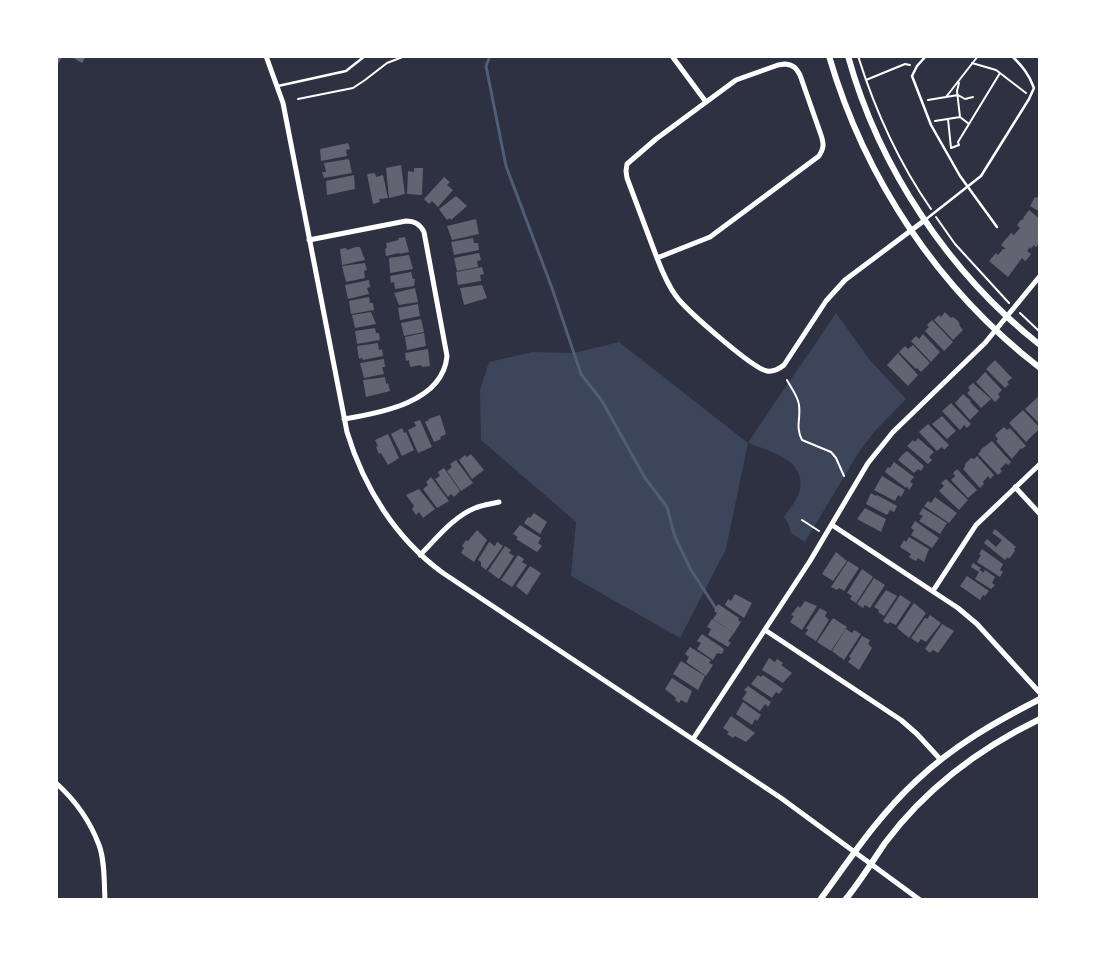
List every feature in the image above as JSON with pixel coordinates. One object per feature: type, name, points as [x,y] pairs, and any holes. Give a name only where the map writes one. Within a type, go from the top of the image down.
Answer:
[{"type":"street","points":[[266,56],[278,86],[284,111],[344,419],[354,454],[373,494],[389,518],[420,555],[432,565],[781,798],[920,900]]},
{"type":"street","points":[[672,56],[706,102]]},
{"type":"street","points":[[829,56],[840,93],[856,132],[880,180],[910,231],[948,280],[996,330],[1040,368]]},
{"type":"street","points":[[848,56],[860,95],[878,136],[909,195],[925,220],[944,247],[981,290],[1006,316],[1040,345]]},
{"type":"street","points":[[657,258],[710,237],[819,156],[823,150],[824,143],[800,75],[791,64],[778,65],[744,77],[706,102],[632,158],[627,164],[628,178],[657,258],[668,283],[686,308],[752,364],[765,371],[774,371],[784,365],[826,302],[845,280],[925,220]]},
{"type":"street","points":[[309,240],[406,221],[417,223],[424,232],[448,356],[447,364],[439,379],[431,388],[414,398],[387,411],[344,419]]},
{"type":"street","points":[[693,739],[832,525],[868,463],[899,426],[986,343],[1040,276]]},
{"type":"street","points":[[933,591],[976,525],[1040,464]]},
{"type":"street","points":[[1015,487],[1040,514]]},
{"type":"street","points":[[420,555],[453,521],[477,507],[499,502]]},
{"type":"street","points":[[832,525],[958,608],[977,624],[1040,694]]},
{"type":"street","points":[[765,630],[902,720],[940,760]]},
{"type":"street","points":[[820,900],[897,800],[940,760],[980,731],[1040,699]]},
{"type":"street","points":[[846,900],[899,826],[932,790],[988,747],[1040,720]]},
{"type":"street","points":[[56,783],[71,797],[85,818],[99,845],[104,875],[105,900]]},
{"type":"lane","points":[[278,86],[346,72],[365,56]]},
{"type":"lane","points":[[926,56],[917,66],[912,76],[931,125],[968,187],[997,226]]},
{"type":"lane","points":[[925,220],[981,176],[1030,96],[1034,88],[1032,81],[1026,71],[1012,56]]},
{"type":"path","points":[[298,99],[353,88],[386,63],[404,56]]},
{"type":"path","points":[[858,56],[872,99],[888,133],[926,202]]},
{"type":"path","points":[[946,97],[978,56]]},
{"type":"path","points":[[972,63],[996,70],[1030,96]]},
{"type":"path","points":[[866,80],[905,64],[917,66]]},
{"type":"path","points":[[948,119],[951,148],[959,145],[958,142],[1000,74]]},
{"type":"path","points":[[959,80],[957,91],[960,118]]},
{"type":"path","points":[[922,102],[958,95],[965,99],[973,97]]},
{"type":"path","points":[[935,121],[960,118],[969,124]]},
{"type":"path","points":[[941,224],[955,244],[1004,299]]},
{"type":"path","points":[[1021,314],[1040,332]]},
{"type":"path","points":[[786,380],[797,397],[799,404],[798,429],[802,440],[831,452],[836,458],[844,476]]},
{"type":"path","points":[[802,520],[819,531]]},
{"type":"shaded area","points":[[836,313],[869,359],[906,399],[874,432],[859,452],[805,542],[791,533],[784,517],[796,500],[800,489],[800,479],[797,471],[784,458],[748,443]]},
{"type":"shaded area","points":[[619,342],[748,443],[726,549],[680,638],[571,576],[576,522],[481,440],[480,390],[489,362],[532,352],[574,353]]},
{"type":"building","points":[[56,56],[63,56],[56,67]]},
{"type":"building","points":[[70,56],[86,56],[82,63]]},
{"type":"building","points":[[348,143],[350,149],[346,150],[347,156],[321,161],[320,149]]},
{"type":"building","points":[[349,159],[352,173],[324,178],[322,172],[326,172],[324,163]]},
{"type":"building","points":[[401,165],[405,194],[389,198],[386,168]]},
{"type":"building","points":[[414,168],[423,168],[422,195],[407,194],[408,171],[414,172]]},
{"type":"building","points":[[375,173],[376,177],[383,175],[388,198],[379,199],[380,202],[373,204],[367,174]]},
{"type":"building","points":[[354,175],[355,189],[327,195],[326,181]]},
{"type":"building","points":[[444,177],[450,182],[447,185],[453,190],[438,207],[432,201],[429,204],[424,199]]},
{"type":"building","points":[[1040,194],[1040,212],[1030,206],[1035,197],[1037,198]]},
{"type":"building","points":[[456,196],[467,206],[451,220],[450,218],[447,220],[439,209]]},
{"type":"building","points":[[1029,210],[1040,219],[1040,243],[1036,247],[1034,245],[1031,249],[1030,247],[1027,251],[1031,254],[1029,257],[1025,261],[1022,258],[1008,277],[989,261],[996,253],[998,255],[1003,249],[1006,249],[1001,245],[1011,233],[1014,235],[1020,228],[1017,225],[1024,219]]},
{"type":"building","points":[[476,219],[479,234],[452,240],[447,226]]},
{"type":"building","points":[[405,237],[409,252],[386,256],[386,243]]},
{"type":"building","points":[[473,238],[474,243],[478,243],[479,250],[454,255],[451,242]]},
{"type":"building","points":[[360,247],[365,260],[342,265],[340,249],[346,248],[347,250]]},
{"type":"building","points":[[479,253],[481,260],[477,261],[478,267],[457,271],[454,258]]},
{"type":"building","points":[[409,255],[413,269],[390,273],[389,258]]},
{"type":"building","points":[[365,263],[367,270],[364,271],[365,278],[346,282],[342,266]]},
{"type":"building","points":[[482,267],[484,274],[480,275],[481,281],[458,285],[456,272]]},
{"type":"building","points":[[411,272],[413,279],[415,279],[414,286],[395,289],[394,282],[391,283],[390,276]]},
{"type":"building","points":[[369,280],[370,287],[367,288],[369,294],[348,299],[345,285]]},
{"type":"building","points":[[482,285],[487,298],[464,305],[460,288]]},
{"type":"building","points":[[415,288],[418,302],[399,305],[394,293]]},
{"type":"building","points":[[369,297],[370,303],[373,303],[374,310],[351,314],[349,301]]},
{"type":"building","points":[[418,304],[420,316],[400,320],[398,308]]},
{"type":"building","points":[[371,312],[376,324],[355,328],[352,315]]},
{"type":"building","points":[[945,312],[951,318],[953,317],[957,320],[963,330],[953,340],[934,320],[939,315],[941,317]]},
{"type":"building","points":[[421,319],[424,332],[404,336],[401,323]]},
{"type":"building","points":[[932,320],[953,342],[944,351],[925,331],[929,327],[927,325]]},
{"type":"building","points":[[375,328],[376,333],[379,333],[380,340],[357,344],[355,331]]},
{"type":"building","points":[[424,333],[426,346],[407,350],[405,337]]},
{"type":"building","points":[[923,334],[940,352],[931,362],[911,341],[916,336],[919,339]]},
{"type":"building","points":[[378,343],[379,350],[382,349],[383,356],[359,359],[357,346]]},
{"type":"building","points":[[913,345],[930,363],[921,372],[899,352],[905,346],[908,349]]},
{"type":"building","points":[[428,349],[430,366],[410,367],[409,360],[406,361],[405,353]]},
{"type":"building","points":[[898,353],[918,375],[908,386],[887,365]]},
{"type":"building","points":[[384,359],[385,367],[382,367],[384,374],[364,378],[360,363]]},
{"type":"building","points":[[995,360],[1012,378],[1007,382],[1009,384],[1005,388],[986,369]]},
{"type":"building","points":[[985,372],[1002,390],[998,394],[1000,397],[995,402],[976,382]]},
{"type":"building","points":[[385,377],[390,391],[366,397],[363,380]]},
{"type":"building","points":[[973,383],[991,399],[981,408],[967,393],[970,390],[968,387]]},
{"type":"building","points":[[963,394],[979,411],[970,420],[955,403]]},
{"type":"building","points":[[1040,397],[1040,424],[1025,409]]},
{"type":"building","points":[[951,403],[971,424],[967,428],[964,425],[960,430],[942,411]]},
{"type":"building","points":[[1023,410],[1040,428],[1026,442],[1009,423]]},
{"type":"building","points":[[440,415],[446,434],[434,442],[425,422]]},
{"type":"building","points":[[942,416],[956,431],[947,439],[932,424]]},
{"type":"building","points":[[420,420],[432,447],[418,453],[408,430],[416,426],[414,422]]},
{"type":"building","points":[[928,424],[949,445],[944,450],[942,447],[937,451],[919,432]]},
{"type":"building","points":[[1004,427],[1007,430],[1010,428],[1026,446],[1021,448],[1012,459],[996,441],[998,439],[995,435]]},
{"type":"building","points":[[402,428],[404,433],[406,432],[414,450],[402,456],[391,434]]},
{"type":"building","points":[[388,434],[399,458],[388,465],[381,453],[379,454],[375,440]]},
{"type":"building","points":[[918,438],[934,452],[929,457],[932,460],[928,464],[907,446]]},
{"type":"building","points":[[992,441],[1011,462],[1008,465],[1006,463],[1000,469],[1002,471],[998,475],[978,454],[980,450]]},
{"type":"building","points":[[907,451],[924,466],[921,471],[918,469],[914,473],[898,460]]},
{"type":"building","points":[[471,454],[484,470],[472,479],[459,460],[465,455],[467,457]]},
{"type":"building","points":[[977,456],[994,475],[990,479],[988,476],[980,488],[963,469],[971,458],[974,459]]},
{"type":"building","points":[[456,460],[473,483],[461,491],[447,471],[452,467],[450,464]]},
{"type":"building","points":[[894,462],[914,477],[910,482],[913,484],[909,490],[907,486],[906,488],[885,472]]},
{"type":"building","points":[[444,468],[460,491],[454,497],[451,494],[448,497],[435,479],[440,476],[438,472]]},
{"type":"building","points":[[957,469],[977,490],[968,498],[951,480],[955,476],[953,473]]},
{"type":"building","points":[[882,476],[905,490],[901,497],[898,495],[895,501],[874,490]]},
{"type":"building","points":[[431,477],[449,501],[437,508],[423,489],[428,485],[426,482]]},
{"type":"building","points":[[946,479],[968,500],[959,510],[939,491],[944,486],[941,483]]},
{"type":"building","points":[[419,489],[435,509],[423,518],[419,512],[416,515],[412,509],[414,506],[406,495]]},
{"type":"building","points":[[871,493],[897,506],[894,512],[890,510],[887,515],[866,504]]},
{"type":"building","points":[[935,497],[957,513],[949,523],[924,506],[928,501],[931,503]]},
{"type":"building","points":[[865,508],[886,519],[881,532],[857,519]]},
{"type":"building","points":[[923,508],[947,523],[940,534],[919,521],[923,516],[919,514]]},
{"type":"building","points":[[534,513],[547,522],[540,534],[524,523]]},
{"type":"building","points":[[915,521],[939,538],[932,548],[911,535],[914,530],[911,528]]},
{"type":"building","points":[[520,525],[541,538],[538,543],[542,546],[537,552],[516,539],[518,537],[513,534]]},
{"type":"building","points":[[995,529],[1016,547],[1009,559],[1008,557],[1005,560],[984,543],[987,539],[996,547],[1002,540],[992,533]]},
{"type":"building","points":[[477,530],[487,540],[474,562],[461,553],[464,548],[462,546],[466,540],[468,541]]},
{"type":"building","points":[[909,537],[929,549],[924,562],[918,558],[916,561],[912,559],[909,557],[911,554],[900,547],[904,540],[906,542]]},
{"type":"building","points":[[489,542],[495,546],[497,542],[503,546],[486,570],[478,560]]},
{"type":"building","points":[[505,546],[511,550],[509,553],[514,556],[499,579],[488,571]]},
{"type":"building","points":[[982,549],[1003,564],[1000,570],[1003,572],[1000,577],[977,562]]},
{"type":"building","points":[[836,552],[847,561],[833,581],[822,574]]},
{"type":"building","points":[[518,555],[524,559],[522,562],[527,565],[512,587],[501,580]]},
{"type":"building","points":[[848,561],[859,568],[844,591],[831,587]]},
{"type":"building","points":[[973,563],[981,568],[979,570],[983,573],[985,570],[995,577],[992,583],[995,585],[991,589],[975,579],[979,572],[971,567]]},
{"type":"building","points":[[530,566],[541,573],[527,595],[516,586]]},
{"type":"building","points":[[862,569],[873,577],[856,603],[850,599],[852,596],[847,593]]},
{"type":"building","points":[[967,576],[989,591],[980,600],[960,586]]},
{"type":"building","points":[[874,578],[885,585],[870,608],[865,605],[863,608],[857,604]]},
{"type":"building","points":[[886,590],[897,596],[884,616],[874,607]]},
{"type":"building","points":[[735,594],[752,603],[744,618],[725,605],[728,599],[731,601]]},
{"type":"building","points":[[900,595],[911,602],[896,625],[890,622],[888,624],[883,621]]},
{"type":"building","points":[[805,601],[817,606],[802,630],[790,622],[794,616],[791,615]]},
{"type":"building","points":[[914,603],[926,613],[909,638],[897,628]]},
{"type":"building","points":[[718,604],[739,618],[738,620],[741,622],[734,633],[713,619],[717,613],[714,611]]},
{"type":"building","points":[[820,608],[827,612],[825,616],[829,620],[816,641],[805,634],[808,630],[806,628]]},
{"type":"building","points":[[930,615],[941,623],[926,642],[921,639],[918,643],[911,638],[925,618],[927,619]]},
{"type":"building","points":[[833,618],[847,627],[831,651],[817,642]]},
{"type":"building","points":[[712,619],[734,633],[728,641],[731,643],[728,647],[708,635],[711,629],[707,627]]},
{"type":"building","points":[[942,624],[954,631],[938,653],[933,650],[930,653],[925,649]]},
{"type":"building","points":[[846,629],[852,633],[854,630],[861,634],[844,660],[832,651]]},
{"type":"building","points":[[702,634],[724,649],[722,654],[717,653],[713,660],[697,649],[701,643],[697,641]]},
{"type":"building","points":[[862,636],[870,640],[868,644],[872,648],[859,670],[848,662]]},
{"type":"building","points":[[690,647],[711,660],[709,663],[713,665],[706,676],[686,662],[689,657],[685,654]]},
{"type":"building","points":[[769,658],[775,662],[777,659],[783,663],[781,665],[792,673],[783,683],[762,670]]},
{"type":"building","points":[[681,661],[705,676],[698,690],[673,674]]},
{"type":"building","points":[[758,675],[761,677],[763,675],[783,689],[779,694],[776,692],[772,698],[751,684]]},
{"type":"building","points":[[672,678],[692,691],[687,703],[681,700],[679,703],[665,689]]},
{"type":"building","points":[[748,686],[771,702],[768,707],[765,704],[760,711],[742,699],[747,692],[744,690]]},
{"type":"building","points":[[743,702],[761,715],[757,721],[755,719],[752,725],[736,714]]},
{"type":"building","points":[[731,716],[755,733],[746,742],[735,736],[733,738],[723,728]]},
{"type":"waterway","points":[[490,56],[486,66],[506,166],[552,288],[581,374],[602,401],[645,478],[667,507],[675,537],[691,570],[717,610]]}]
